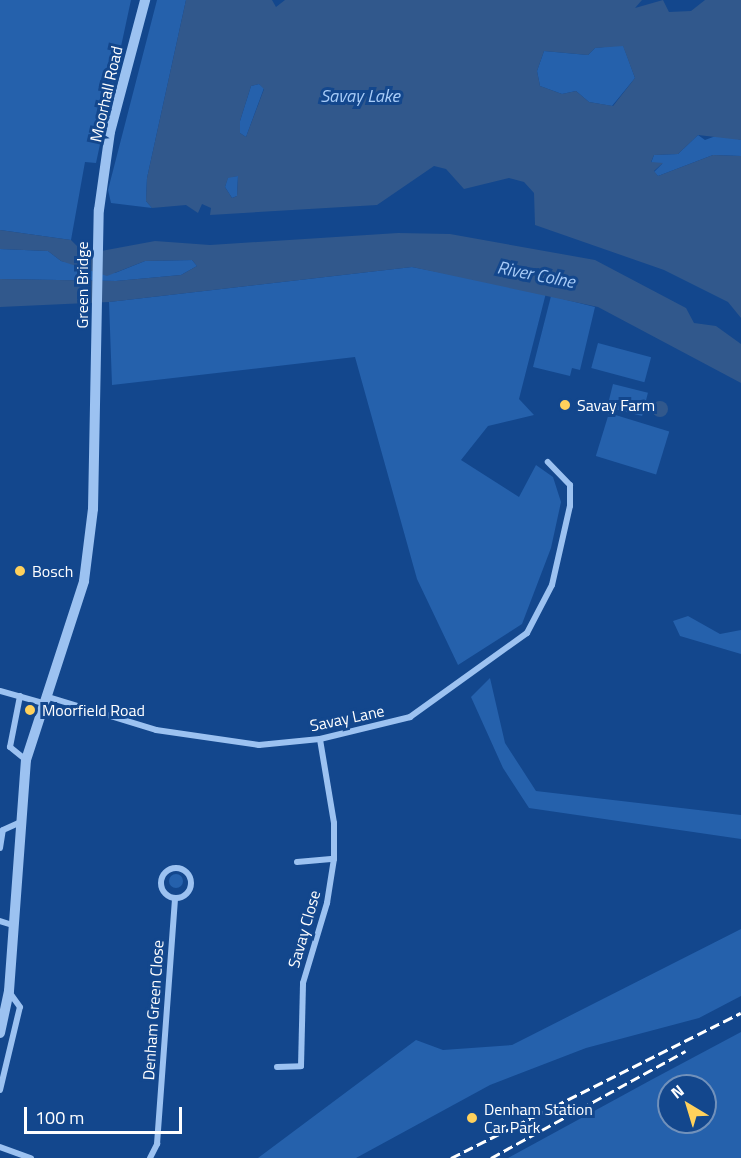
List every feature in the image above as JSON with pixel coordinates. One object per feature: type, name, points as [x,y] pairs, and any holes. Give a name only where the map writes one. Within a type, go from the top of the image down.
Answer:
[{"type":"street","name":"Moorhall Road","points":[[97,232],[110,132],[145,0]]},
{"type":"street","name":"Green Bridge","points":[[44,700],[84,581],[93,509],[97,232]]},
{"type":"street","name":"Savay Lane","points":[[0,691],[44,700],[156,730],[223,742],[320,739],[410,717],[520,640],[552,585],[565,535],[570,485],[548,462]]},
{"type":"street","points":[[20,696],[10,747],[26,760]]},
{"type":"street","points":[[0,1033],[6,986],[5,924],[26,760],[44,700]]},
{"type":"street","name":"Savay Close","points":[[277,1067],[301,1066],[303,983],[327,903],[334,859],[320,739]]},
{"type":"street","points":[[0,848],[3,830],[19,823]]},
{"type":"street","points":[[297,862],[334,859]]},
{"type":"street","name":"Denham Green Close","points":[[177,868],[186,872],[191,884],[188,893],[175,899],[165,895],[161,880],[177,868]]},
{"type":"street","name":"Denham Green Close","points":[[150,1158],[157,1144],[175,899]]},
{"type":"street","points":[[0,932],[5,924]]},
{"type":"street","points":[[0,1090],[20,1007],[6,986]]},
{"type":"street","points":[[0,1147],[31,1158]]},
{"type":"shaded area","points":[[0,0],[131,0],[96,163],[85,162],[71,240],[0,230]]},
{"type":"shaded area","points":[[157,0],[186,0],[147,178],[146,201],[152,208],[111,203],[108,190]]},
{"type":"shaded area","points":[[623,45],[635,78],[612,106],[589,102],[576,91],[562,94],[540,86],[537,71],[544,51],[588,55],[595,48]]},
{"type":"shaded area","points":[[259,84],[264,88],[246,137],[240,133],[240,121],[251,86]]},
{"type":"shaded area","points":[[721,134],[741,140],[741,156],[713,155],[658,176],[654,172],[662,164],[651,163],[654,155],[678,154],[698,135],[705,140]]},
{"type":"shaded area","points":[[238,176],[237,196],[232,198],[225,187],[228,177]]},
{"type":"shaded area","points":[[0,249],[48,251],[61,261],[115,273],[145,261],[192,260],[197,266],[181,275],[116,281],[0,279]]},
{"type":"shaded area","points":[[412,267],[546,293],[519,399],[534,415],[488,426],[461,460],[519,497],[536,465],[553,477],[561,502],[551,548],[522,624],[458,665],[417,579],[355,357],[112,385],[109,302]]},
{"type":"shaded area","points":[[551,296],[595,307],[580,370],[572,368],[570,376],[533,367]]},
{"type":"shaded area","points":[[598,343],[651,357],[644,382],[591,368]]},
{"type":"shaded area","points":[[613,384],[648,393],[642,416],[607,407]]},
{"type":"shaded area","points":[[609,413],[669,431],[656,474],[596,456]]},
{"type":"shaded area","points":[[688,616],[720,634],[741,630],[741,654],[680,636],[673,621]]},
{"type":"shaded area","points":[[490,678],[505,743],[536,791],[741,815],[741,839],[529,808],[503,768],[471,697]]},
{"type":"shaded area","points":[[173,874],[179,874],[183,881],[179,888],[173,888],[169,884],[169,878]]},
{"type":"shaded area","points":[[741,929],[741,996],[699,1018],[586,1048],[490,1085],[356,1158],[258,1158],[416,1040],[443,1050],[512,1045]]},
{"type":"shaded area","points":[[741,1032],[741,1158],[508,1158],[657,1077],[657,1134],[717,1134],[717,1074],[662,1074]]},
{"type":"water","name":"Savay Lake","points":[[186,0],[272,0],[276,7],[285,0],[642,0],[635,8],[663,0],[669,12],[691,11],[705,0],[741,0],[741,140],[698,135],[678,154],[654,155],[651,162],[663,163],[654,171],[658,176],[713,155],[741,156],[741,318],[728,302],[664,270],[535,225],[534,193],[524,182],[509,178],[464,189],[446,169],[434,166],[377,205],[210,215],[211,208],[202,204],[198,213],[186,205],[152,208],[146,201],[147,178]],"holes":[[[623,46],[635,78],[613,106],[589,102],[576,91],[562,94],[540,86],[537,71],[544,51],[588,55],[595,48]],[[259,84],[264,89],[246,137],[240,133],[240,121],[251,86]],[[238,176],[237,196],[232,198],[225,187],[228,178]]]},
{"type":"water","name":"River Colne","points":[[0,230],[71,240],[85,254],[155,241],[210,245],[398,233],[450,234],[595,260],[686,308],[694,323],[716,326],[741,344],[741,383],[598,307],[412,267],[109,302],[0,307],[0,279],[116,281],[181,275],[197,266],[192,260],[145,261],[107,276],[61,261],[48,251],[0,249]]},
{"type":"water","points":[[660,401],[668,409],[660,417],[652,409]]},
{"type":"railway","points":[[451,1158],[741,1013]]},
{"type":"railway","points":[[491,1158],[686,1051]]},
{"type":"place","name":"Savay Farm","points":[[565,405]]},
{"type":"place","name":"Bosch","points":[[20,571]]},
{"type":"place","name":"Moorfield Road","points":[[30,710]]},
{"type":"place","name":"Denham Station Car Park","points":[[472,1118]]}]
